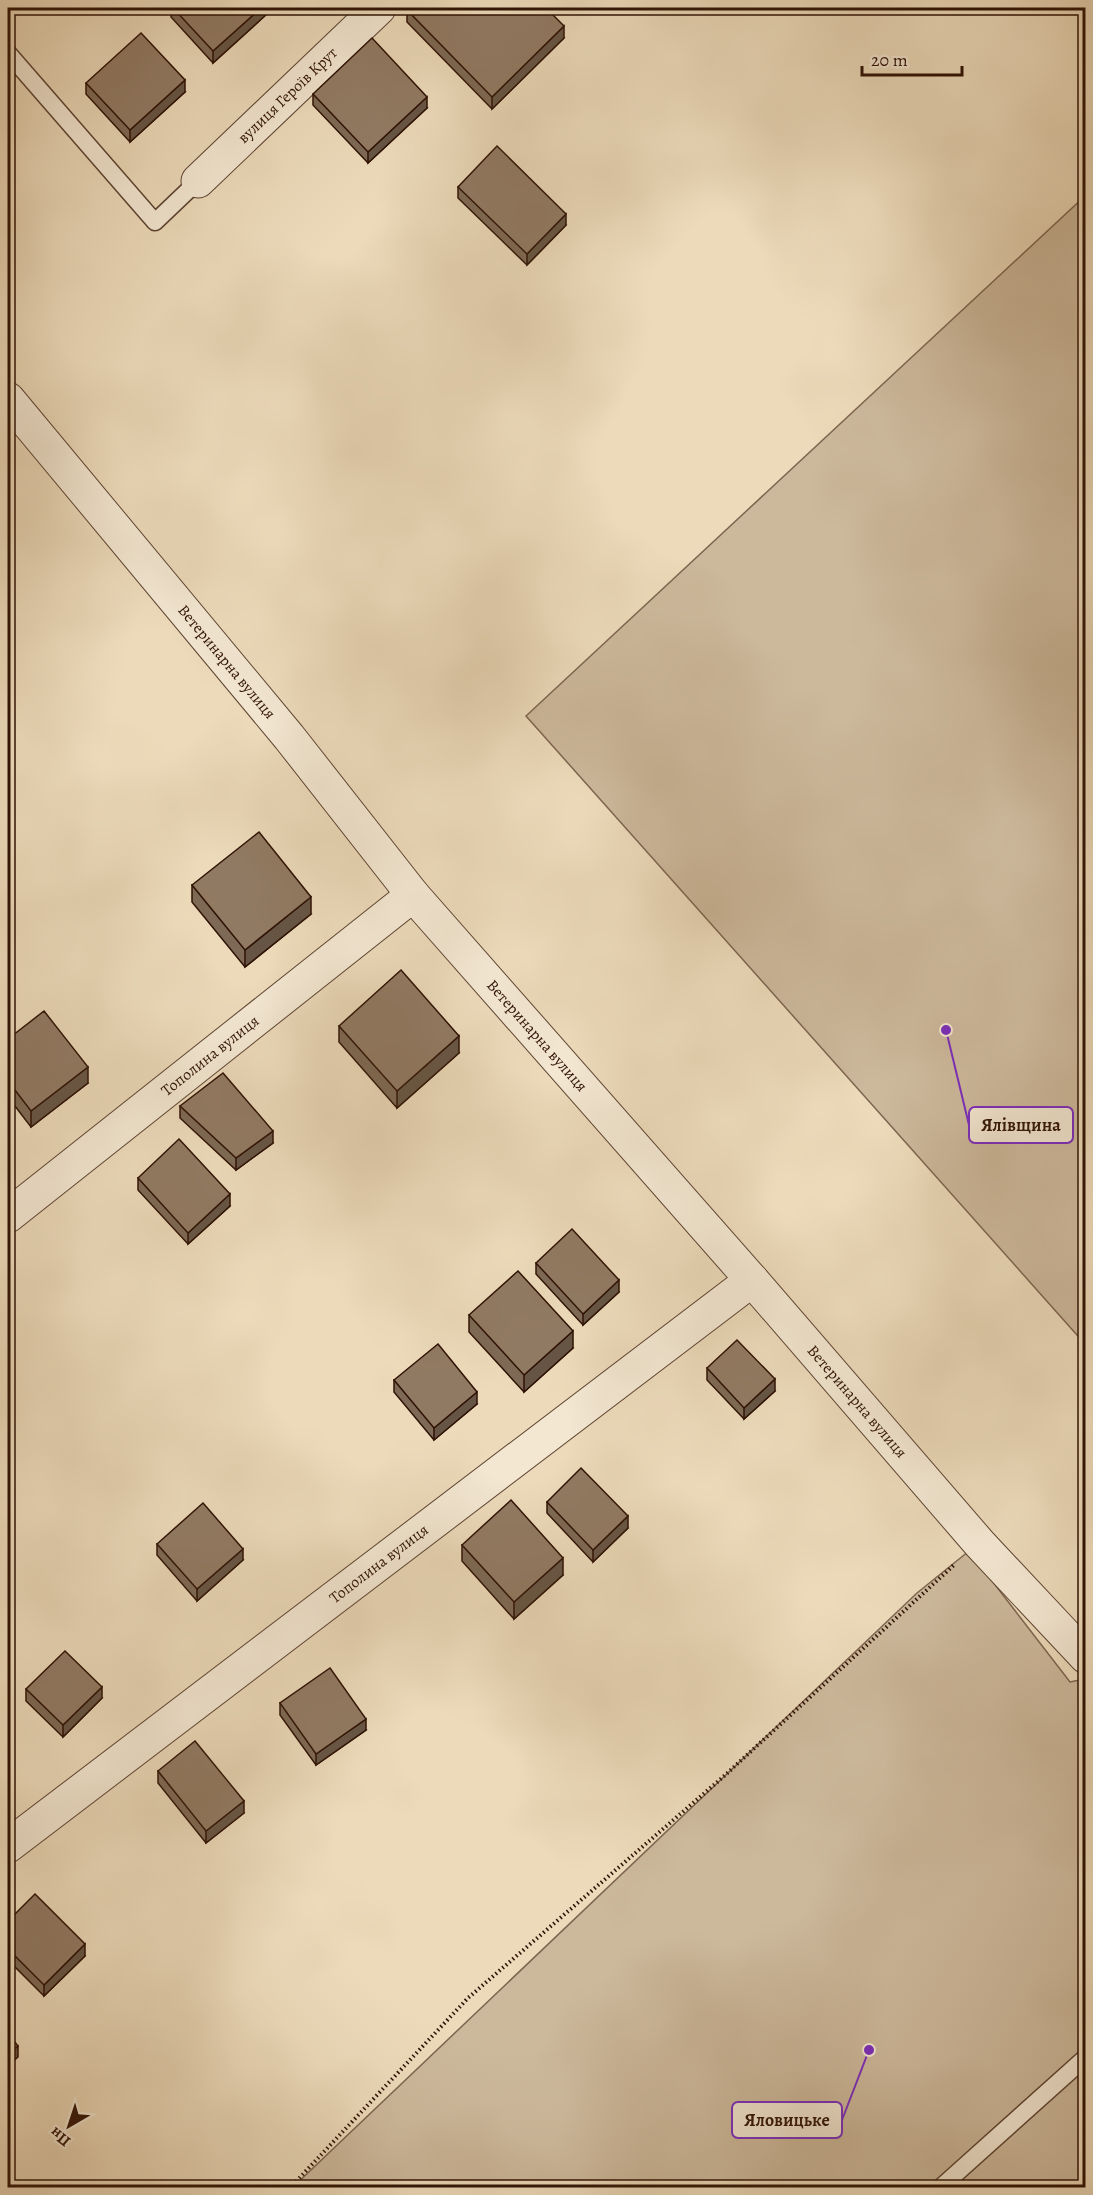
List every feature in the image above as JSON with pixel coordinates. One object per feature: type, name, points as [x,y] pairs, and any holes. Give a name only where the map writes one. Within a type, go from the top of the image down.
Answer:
[{"type":"street","name":"вулиця Героїв Крут","points":[[198,181],[379,8]]},
{"type":"street","name":"Ветеринарна вулиця","points":[[8,399],[289,737],[413,895],[752,1280],[980,1544],[1086,1657]]},
{"type":"street","name":"Тополина вулиця","points":[[8,1216],[413,895]]},
{"type":"street","name":"Тополина вулиця","points":[[8,1846],[752,1280]]},
{"type":"lane","points":[[8,53],[155,222],[198,181]]},
{"type":"lane","points":[[940,2187],[1086,2057]]},
{"type":"path","points":[[290,2187],[468,1998],[723,1777],[969,1551],[980,1544]]},
{"type":"shaded area","points":[[1085,196],[1085,1344],[526,716]]},
{"type":"shaded area","points":[[969,1551],[1070,1682],[1085,1679],[1085,2187],[292,2188],[917,1593]]},
{"type":"building","points":[[173,8],[261,8],[213,51]]},
{"type":"building","points":[[410,8],[546,8],[564,26],[492,97],[407,10]]},
{"type":"building","points":[[141,33],[185,80],[130,130],[86,83]]},
{"type":"building","points":[[372,38],[427,97],[368,152],[313,94]]},
{"type":"building","points":[[497,146],[566,214],[527,254],[458,187]]},
{"type":"building","points":[[259,832],[311,897],[245,950],[192,885]]},
{"type":"building","points":[[401,970],[459,1036],[397,1091],[339,1026]]},
{"type":"building","points":[[44,1011],[88,1067],[31,1111],[8,1081],[8,1039]]},
{"type":"building","points":[[223,1073],[273,1131],[236,1158],[180,1106]]},
{"type":"building","points":[[179,1139],[230,1194],[188,1233],[138,1178]]},
{"type":"building","points":[[572,1229],[619,1280],[583,1314],[536,1263]]},
{"type":"building","points":[[518,1271],[573,1331],[524,1375],[469,1315]]},
{"type":"building","points":[[737,1340],[775,1379],[744,1408],[707,1368]]},
{"type":"building","points":[[438,1344],[477,1392],[434,1428],[394,1380]]},
{"type":"building","points":[[581,1468],[628,1516],[593,1550],[547,1502]]},
{"type":"building","points":[[511,1500],[563,1558],[514,1602],[462,1545]]},
{"type":"building","points":[[203,1503],[243,1549],[197,1589],[157,1544]]},
{"type":"building","points":[[65,1651],[102,1687],[63,1725],[26,1689]]},
{"type":"building","points":[[330,1668],[366,1719],[316,1754],[280,1703]]},
{"type":"building","points":[[195,1741],[244,1801],[206,1831],[158,1771]]},
{"type":"building","points":[[35,1894],[85,1944],[44,1985],[8,1949],[8,1921]]},
{"type":"building","points":[[8,2033],[18,2046],[8,2054]]},
{"type":"place","name":"Ялівщина","points":[[946,1030]]},
{"type":"place","name":"Яловицьке","points":[[869,2050]]}]
